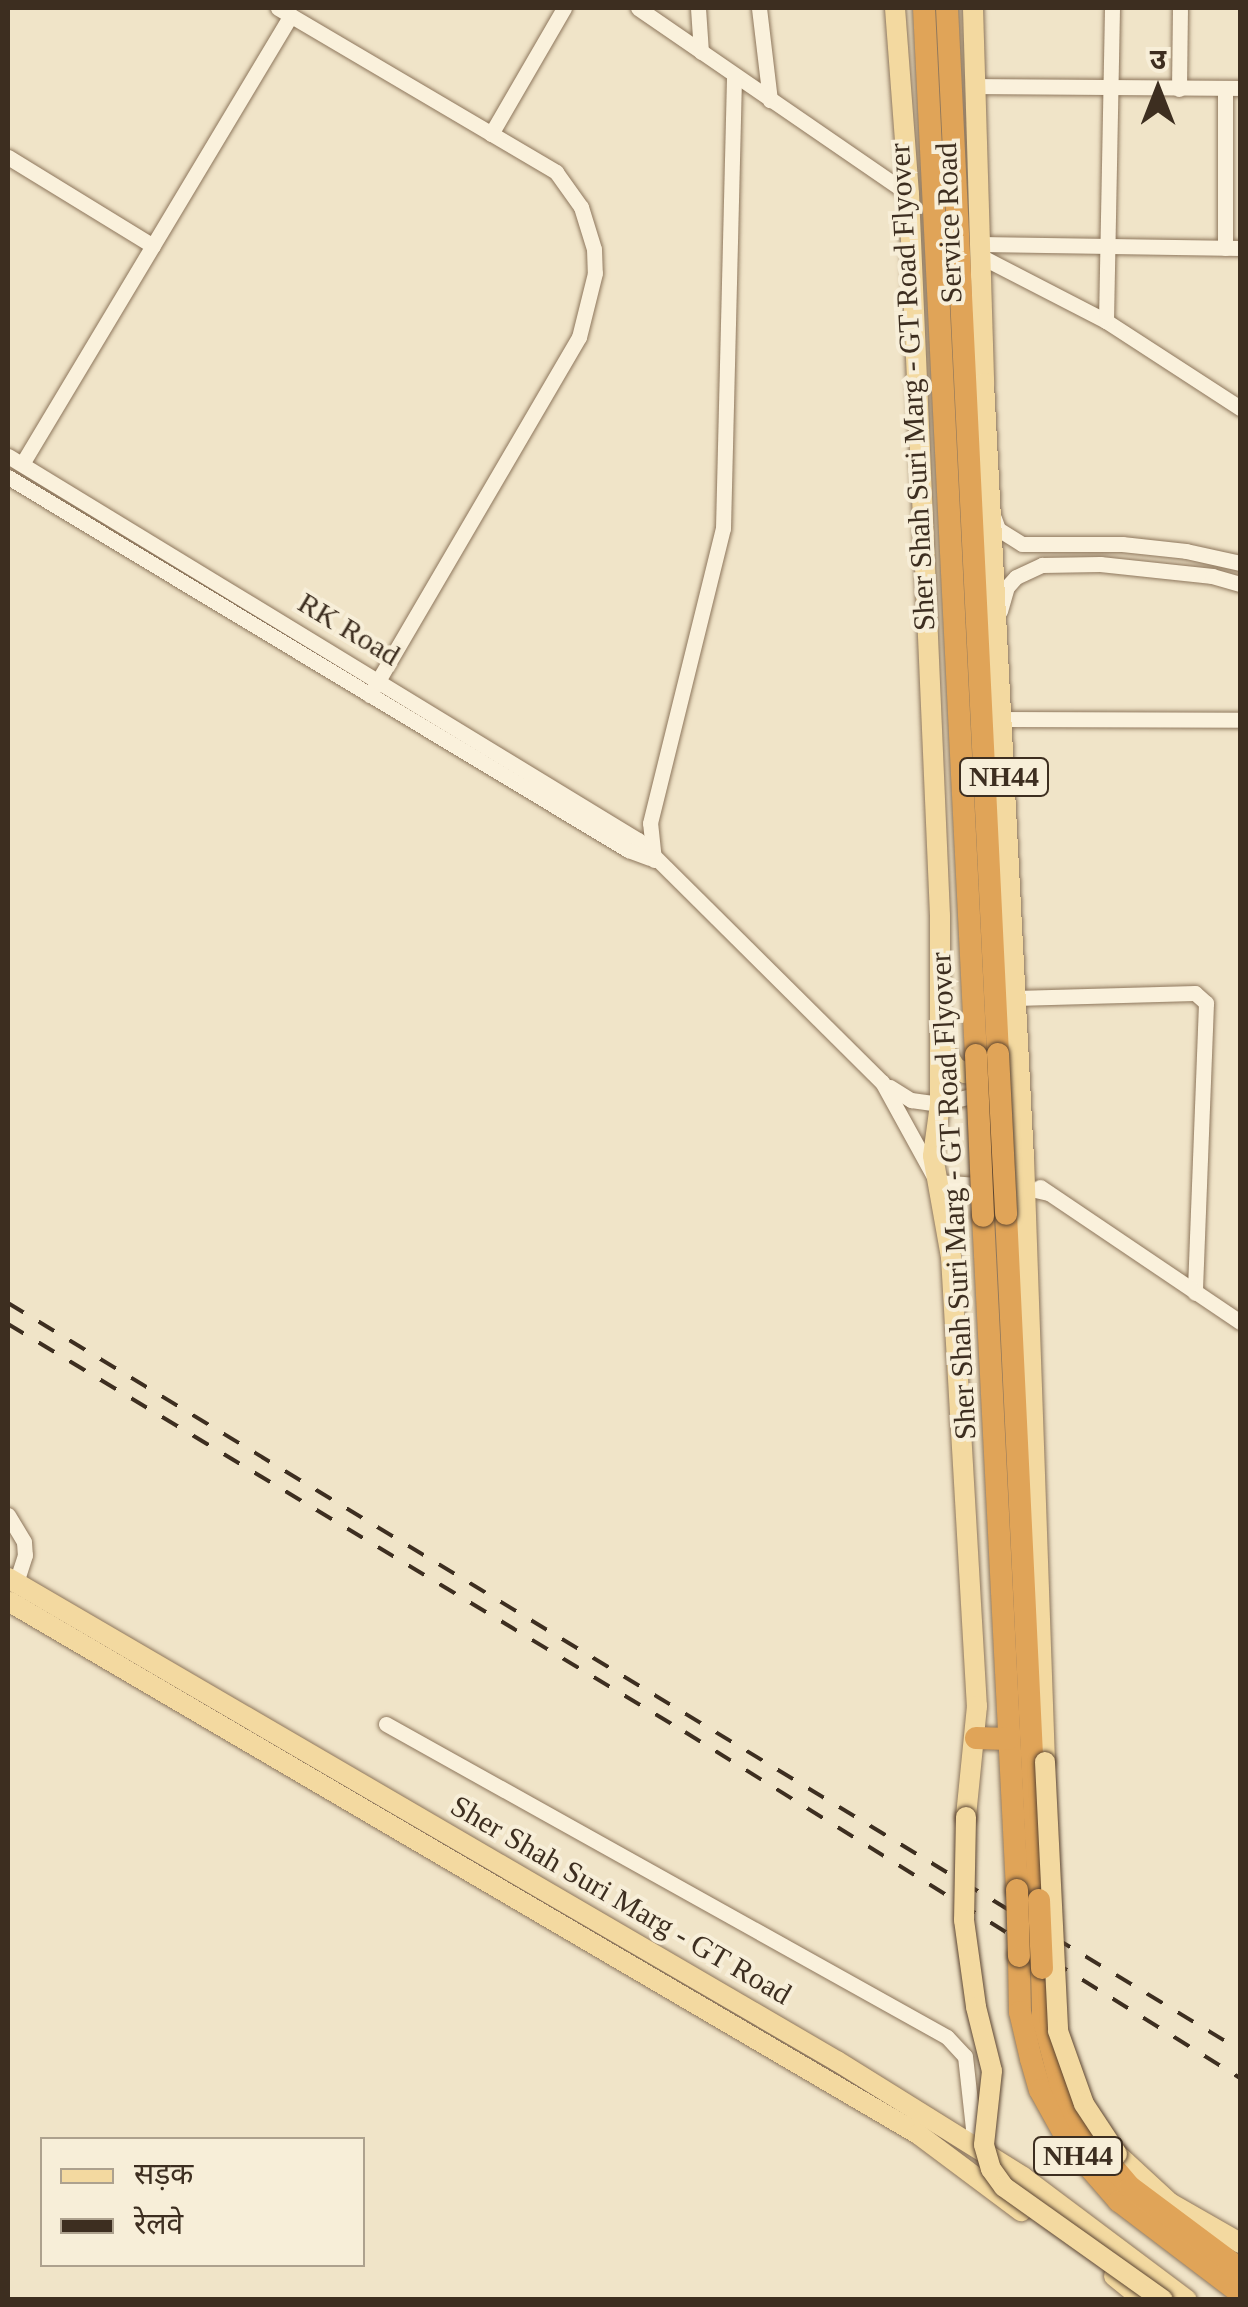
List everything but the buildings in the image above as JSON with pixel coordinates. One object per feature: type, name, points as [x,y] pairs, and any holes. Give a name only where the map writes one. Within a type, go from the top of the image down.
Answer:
[{"type":"highway","name":"Sher Shah Suri Marg - GT Road Flyover","points":[[924,8],[997,1055]]},
{"type":"highway","name":"Sher Shah Suri Marg - GT Road Flyover","points":[[946,8],[997,1055],[994,1215],[1008,1739],[1020,2012],[1040,2090],[1071,2146],[1119,2201],[1240,2293]]},
{"type":"highway","name":"Sher Shah Suri Marg - GT Road Flyover","points":[[994,1215],[1037,1724],[1043,2018],[1060,2083],[1084,2134],[1118,2162],[1161,2214],[1240,2269]]},
{"type":"highway","points":[[976,1738],[1008,1739]]},
{"type":"main road","name":"Service Road","points":[[895,8],[909,194],[942,1046]]},
{"type":"main road","name":"Service Road","points":[[974,8],[991,509]]},
{"type":"main road","name":"NH44","points":[[991,509],[1015,998],[997,1055],[1022,1118],[1023,1186]]},
{"type":"main road","name":"NH44","points":[[937,1182],[934,1138],[940,1104],[942,1046]]},
{"type":"main road","points":[[942,1046],[954,1066],[976,1076],[1000,1072],[997,1055]]},
{"type":"main road","points":[[937,1182],[946,1211],[950,1257],[976,1738],[966,1817],[963,1903],[976,2007],[992,2072],[984,2146],[990,2169],[1004,2187],[1162,2300]]},
{"type":"main road","points":[[1023,1186],[1037,1724],[1045,1762],[1058,2031],[1084,2104],[1118,2162],[1170,2203],[1240,2243]]},
{"type":"main road","name":"Sher Shah Suri Marg - GT Road","points":[[10,1588],[837,2061],[975,2147],[1188,2300]]},
{"type":"main road","name":"Sher Shah Suri Marg - GT Road","points":[[10,1588],[918,2134],[1144,2300]]},
{"type":"street","points":[[490,134],[564,8]]},
{"type":"street","points":[[638,8],[909,194]]},
{"type":"street","points":[[698,8],[702,52]]},
{"type":"street","points":[[759,8],[770,100]]},
{"type":"street","points":[[1106,321],[1112,8]]},
{"type":"street","points":[[1179,89],[1180,8]]},
{"type":"street","points":[[15,460],[152,246],[285,11],[556,172],[572,190],[594,248],[590,300],[579,337],[370,695]]},
{"type":"street","points":[[654,860],[650,823],[723,528],[734,75]]},
{"type":"street","points":[[975,86],[1233,88],[1233,248],[980,250]]},
{"type":"street","points":[[8,157],[152,246]]},
{"type":"street","points":[[980,250],[1106,321],[1240,408]]},
{"type":"street","name":"RK Road","points":[[15,460],[638,840],[882,1082]]},
{"type":"street","name":"RK Road","points":[[8,478],[628,850],[654,860]]},
{"type":"street","points":[[991,509],[998,529],[1022,544],[1122,544],[1186,550],[1240,563]]},
{"type":"street","points":[[1122,544],[1122,567]]},
{"type":"street","points":[[998,620],[1007,587],[1027,569],[1056,564],[1212,576],[1240,584]]},
{"type":"street","points":[[1002,719],[1240,720]]},
{"type":"street","points":[[1015,998],[1195,993],[1206,1002],[1196,1293]]},
{"type":"street","points":[[882,1082],[911,1100],[940,1104],[994,1092],[1012,1100],[1022,1118]]},
{"type":"street","points":[[882,1082],[937,1182],[1023,1186],[1048,1193]]},
{"type":"street","points":[[1024,1158],[1032,1178],[1048,1193],[1240,1322]]},
{"type":"street","points":[[8,1516],[24,1542],[26,1556],[10,1588]]},
{"type":"street","points":[[386,1724],[947,2037],[964,2056],[975,2147]]},
{"type":"railway","points":[[8,1303],[1240,2050]]},
{"type":"railway","points":[[8,1324],[685,1732],[1240,2078]]}]
